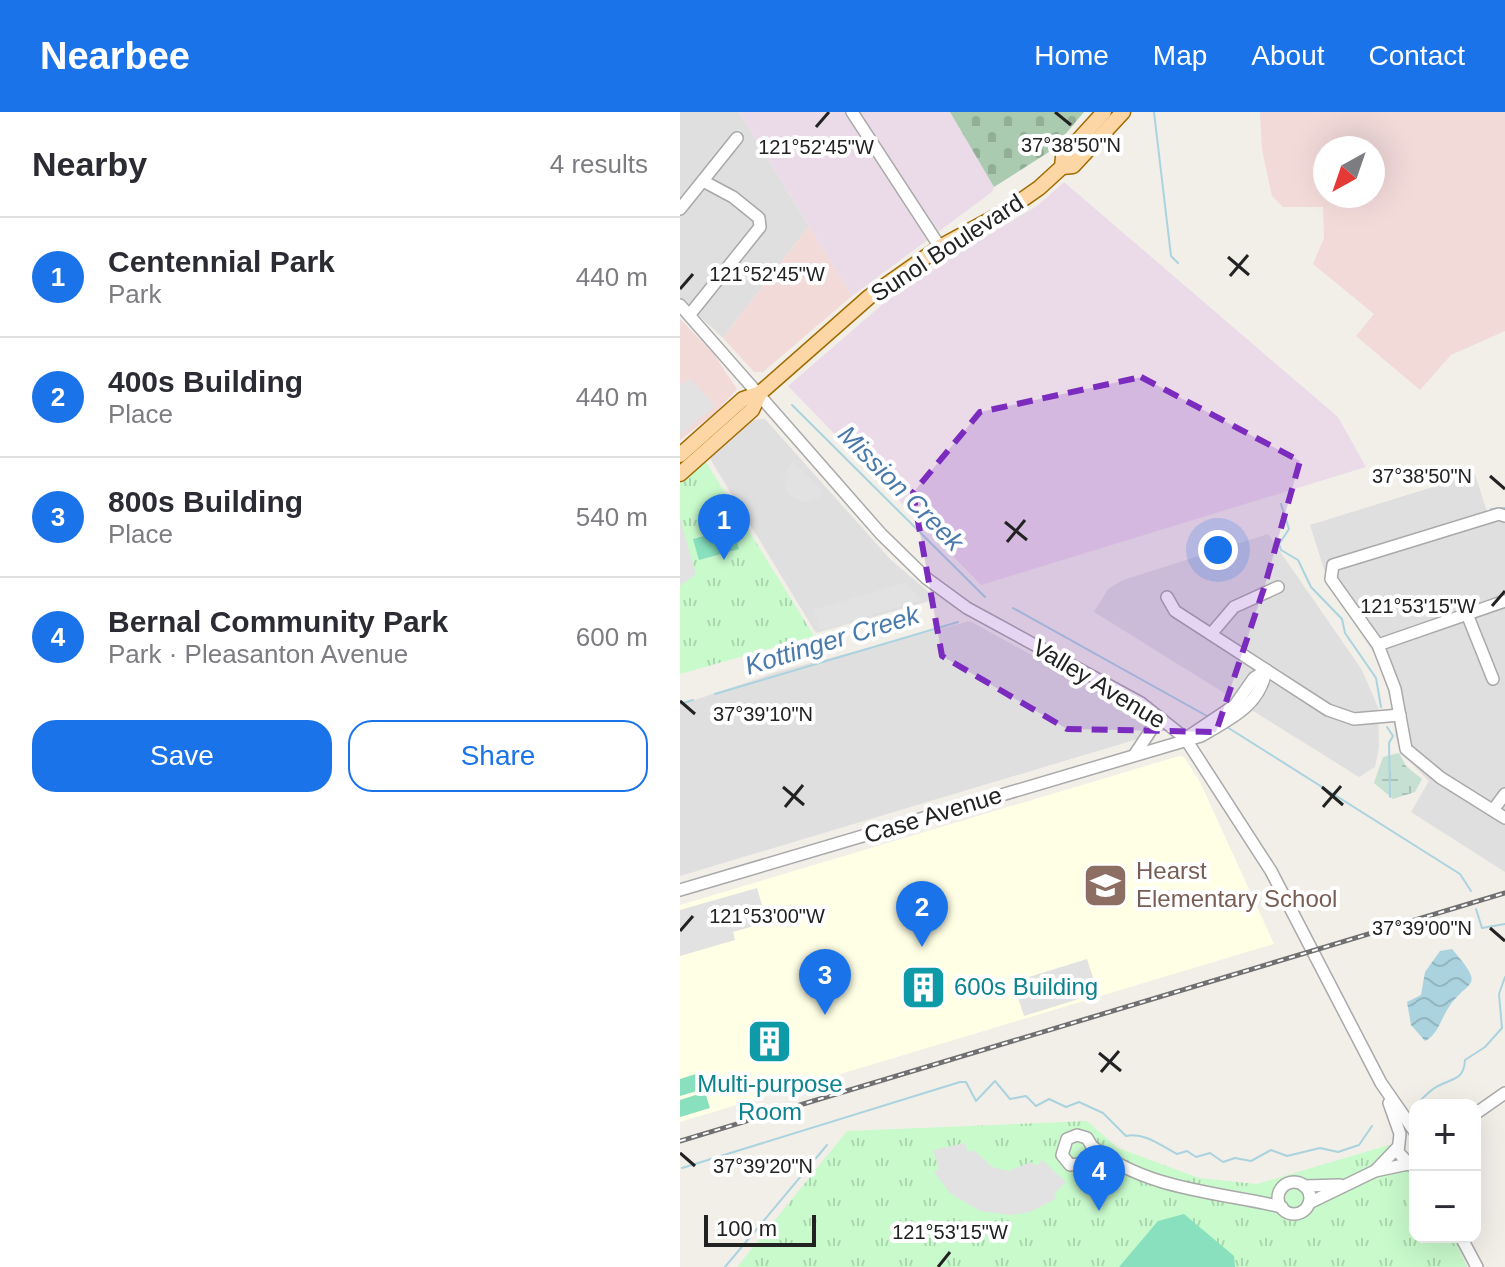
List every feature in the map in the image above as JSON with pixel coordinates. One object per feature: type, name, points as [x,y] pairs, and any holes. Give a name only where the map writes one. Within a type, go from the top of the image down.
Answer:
[{"type":"main road","name":"Sunol Boulevard","points":[[1062,167],[1063,157],[1104,112]]},
{"type":"main road","points":[[1101,136],[1115,112]]},
{"type":"main road","name":"Sunol Boulevard","points":[[680,455],[743,399],[760,393],[853,310],[940,247],[1024,199],[1062,167],[1073,166],[1123,112]]},
{"type":"main road","name":"Sunol Boulevard","points":[[680,474],[752,410],[760,393]]},
{"type":"street","points":[[852,112],[940,247]]},
{"type":"street","points":[[680,209],[737,138]]},
{"type":"street","points":[[691,313],[760,227],[759,218],[703,181]]},
{"type":"street","name":"Valley Avenue","points":[[680,305],[691,313],[881,534],[926,578],[967,608],[1146,706],[1185,738],[1271,871],[1381,1083],[1399,1130],[1400,1157],[1409,1163]]},
{"type":"street","points":[[1505,516],[1499,514],[1333,565],[1331,579],[1378,645],[1395,689],[1406,749],[1441,778],[1505,818]]},
{"type":"street","points":[[1211,634],[1234,607],[1278,587]]},
{"type":"street","points":[[1167,597],[1175,611],[1341,716],[1354,719],[1400,715]]},
{"type":"street","points":[[1378,645],[1505,601]]},
{"type":"street","points":[[1467,614],[1493,679]]},
{"type":"street","name":"Case Avenue","points":[[680,890],[1185,738],[1231,714],[1254,678],[1266,670]]},
{"type":"street","points":[[1135,755],[1153,727],[1146,706]]},
{"type":"street","points":[[1493,810],[1505,794]]},
{"type":"street","name":"Valley Avenue","points":[[1381,1083],[1409,1124]]},
{"type":"street","points":[[1481,1110],[1505,1093]]},
{"type":"street","points":[[1136,1171],[1093,1147],[1087,1138],[1077,1135],[1067,1139],[1062,1147],[1062,1155],[1070,1165],[1082,1167],[1089,1163],[1136,1171],[1185,1188],[1282,1207],[1297,1214],[1309,1203],[1375,1171],[1409,1167]]},
{"type":"street","points":[[1375,1171],[1409,1137]]},
{"type":"street","points":[[1089,1163],[1093,1147]]},
{"type":"street","points":[[1235,1199],[1281,1190],[1291,1183],[1304,1186],[1345,1185]]},
{"type":"street","points":[[1304,1186],[1309,1203]]},
{"type":"street","points":[[1281,1190],[1282,1207]]},
{"type":"street","points":[[1464,1243],[1477,1267]]},
{"type":"highlighted area","points":[[1141,377],[1300,461],[1265,585],[1216,732],[1067,729],[942,656],[913,493],[980,412]]},
{"type":"shaded area","points":[[680,112],[739,112],[809,226],[723,338],[680,298]]},
{"type":"shaded area","points":[[739,112],[950,112],[994,187],[992,192],[852,296]]},
{"type":"shaded area","points":[[1260,112],[1505,112],[1505,331],[1451,355],[1420,390],[1356,336],[1374,314],[1313,264],[1324,238],[1323,208],[1385,208],[1385,136],[1313,136],[1313,207],[1283,207],[1272,196],[1262,150]]},
{"type":"shaded area","points":[[1064,182],[1338,417],[1366,467],[981,585],[788,386],[884,303],[964,249],[1037,206]]},
{"type":"shaded area","points":[[809,226],[852,296],[763,372],[754,372],[723,338]]},
{"type":"shaded area","points":[[680,319],[713,353],[737,389],[714,414],[680,440]]},
{"type":"shaded area","points":[[690,378],[715,406],[680,435],[680,386]]},
{"type":"shaded area","points":[[765,419],[891,560],[937,599],[816,633],[709,457],[751,420]]},
{"type":"shaded area","points":[[793,460],[824,493],[820,497],[803,502],[789,495],[782,479]]},
{"type":"shaded area","points":[[1475,474],[1487,512],[1505,510],[1505,872],[1411,812],[1429,781],[1404,756],[1396,739],[1391,700],[1377,658],[1329,585],[1310,525]]},
{"type":"shaded area","points":[[680,518],[696,574],[680,586]]},
{"type":"shaded area","points":[[1268,534],[1362,670],[1378,707],[1379,747],[1375,767],[1359,777],[1094,612],[1108,589],[1123,580]]},
{"type":"shaded area","points":[[906,582],[921,600],[820,631],[813,610]]},
{"type":"shaded area","points":[[970,621],[1141,715],[1146,725],[1141,738],[680,876],[680,705],[780,671]]},
{"type":"shaded area","points":[[1184,757],[1200,782],[1274,944],[680,1122],[680,905]]},
{"type":"shaded area","points":[[757,888],[767,922],[733,932],[735,940],[680,956],[680,910]]},
{"type":"shaded area","points":[[1087,959],[1098,993],[1024,1016],[1013,982]]},
{"type":"shaded area","points":[[965,1143],[968,1152],[974,1150],[992,1167],[1009,1171],[1031,1162],[1036,1166],[1042,1160],[1066,1182],[1054,1194],[1057,1198],[1030,1212],[1011,1215],[980,1211],[950,1193],[934,1172],[939,1169],[933,1150]]},
{"type":"green space","points":[[950,112],[1084,112],[1052,150],[994,187]]},
{"type":"green space","points":[[706,462],[814,636],[680,674],[680,484]]},
{"type":"green space","points":[[733,528],[739,549],[699,560],[693,539]]},
{"type":"green space","points":[[1399,753],[1406,766],[1422,779],[1415,792],[1393,799],[1374,783],[1383,757]]},
{"type":"green space","points":[[699,1073],[704,1089],[680,1096],[680,1079]]},
{"type":"green space","points":[[705,1092],[710,1108],[680,1117],[680,1100]]},
{"type":"green space","points":[[1087,1121],[1118,1148],[1199,1178],[1257,1184],[1389,1145],[1409,1169],[1409,1243],[1457,1243],[1467,1267],[737,1267],[847,1131]]},
{"type":"green space","points":[[1184,1214],[1234,1256],[1235,1267],[1119,1267],[1158,1221]]},
{"type":"water","points":[[1452,949],[1472,978],[1447,1010],[1435,1032],[1425,1041],[1411,1025],[1407,1002],[1421,995],[1425,972],[1440,951]]},
{"type":"waterway","points":[[1154,112],[1171,256],[1178,263]]},
{"type":"waterway","name":"Mission Creek","points":[[792,405],[985,597]]},
{"type":"waterway","points":[[1281,504],[1289,529],[1279,544],[1281,550],[1298,560],[1311,587],[1342,619],[1345,633],[1376,678],[1381,707]]},
{"type":"waterway","points":[[1491,509],[1505,508]]},
{"type":"waterway","points":[[1013,608],[1207,716]]},
{"type":"waterway","name":"Kottinger Creek","points":[[715,694],[958,622]]},
{"type":"waterway","name":"Kottinger Creek","points":[[680,704],[693,700]]},
{"type":"waterway","points":[[1227,727],[1460,874],[1471,891]]},
{"type":"waterway","points":[[1387,727],[1393,736],[1389,743],[1390,797]]},
{"type":"waterway","points":[[1476,909],[1482,928],[1505,924]]},
{"type":"waterway","points":[[1422,1099],[1435,1087],[1460,1075],[1465,1060],[1485,1047],[1502,1028],[1499,994],[1505,977]]},
{"type":"waterway","points":[[682,1168],[960,1082],[966,1082],[976,1101],[995,1081],[1010,1099],[1026,1096],[1036,1106],[1049,1099],[1066,1107],[1079,1102],[1103,1113],[1126,1136],[1146,1138],[1177,1154],[1187,1151],[1196,1157],[1210,1153],[1223,1162],[1235,1158],[1251,1161],[1271,1150],[1287,1156],[1320,1148],[1338,1152],[1359,1145],[1372,1126]]},
{"type":"waterway","points":[[725,1267],[827,1145]]},
{"type":"railway","points":[[680,1141],[1505,893]]},
{"type":"place","name":"Centennial Park","points":[[724,560]]},
{"type":"place","name":"Hearst Elementary School","points":[[1105,885]]},
{"type":"place","name":"400s Building","points":[[922,947]]},
{"type":"place","name":"600s Building","points":[[923,987]]},
{"type":"place","name":"800s Building","points":[[825,1015]]},
{"type":"place","name":"Multi-purpose Room","points":[[770,1042]]},
{"type":"place","name":"Bernal Community Park","points":[[1099,1211]]}]
